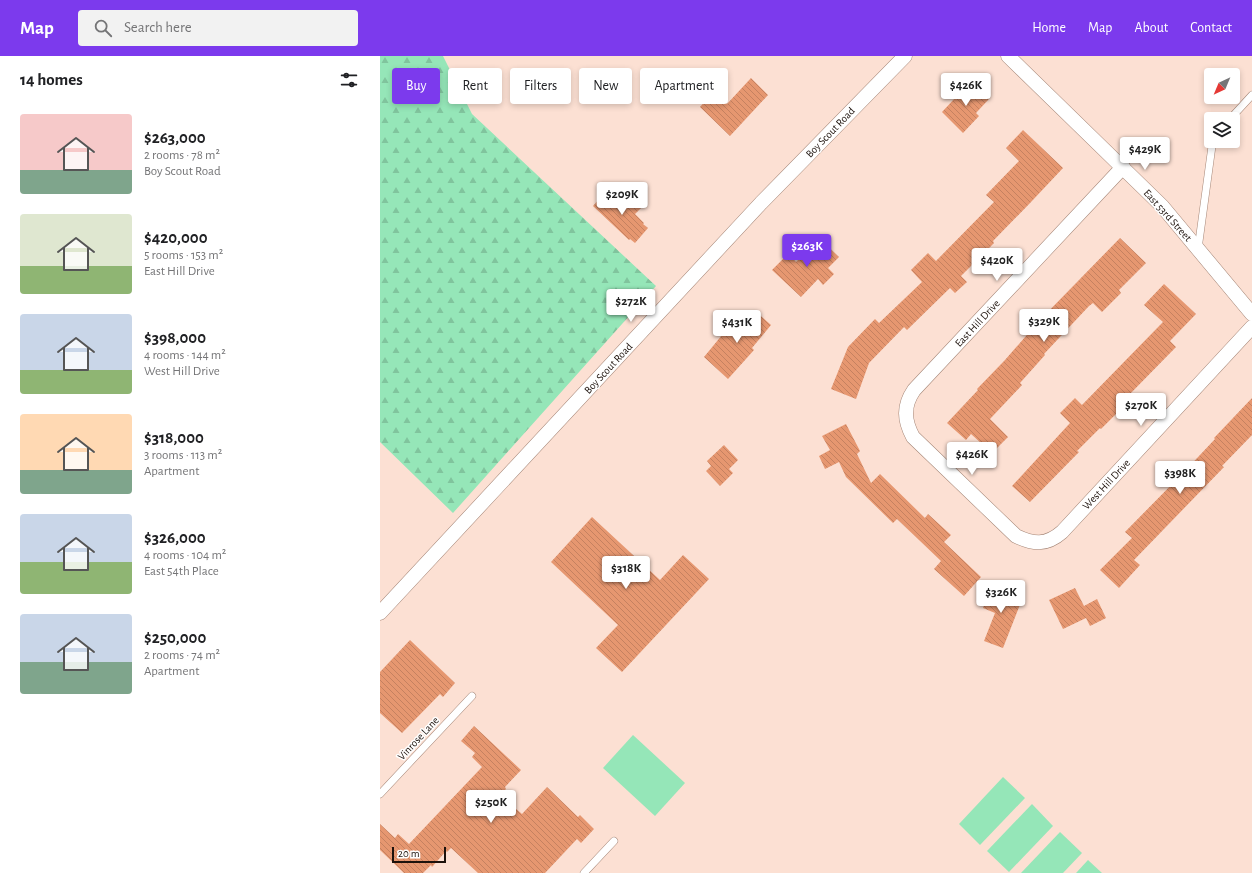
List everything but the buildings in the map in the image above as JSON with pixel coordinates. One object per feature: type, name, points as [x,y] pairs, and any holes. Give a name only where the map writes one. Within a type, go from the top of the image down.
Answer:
[{"type":"street","name":"Boy Scout Road","points":[[380,613],[761,203],[905,56]]},
{"type":"street","name":"East 53rd Street","points":[[1008,56],[1162,206],[1252,314]]},
{"type":"street","name":"East Hill Drive","points":[[1036,542],[1027,542],[1016,536],[913,437],[907,425],[905,414],[906,405],[909,397],[916,387],[1123,167]]},
{"type":"street","name":"West Hill Drive","points":[[1036,542],[1048,541],[1062,532],[1252,327]]},
{"type":"lane","points":[[1236,112],[1252,95]]},
{"type":"lane","points":[[1198,249],[1212,148]]},
{"type":"lane","name":"Vinrose Lane","points":[[380,794],[472,696]]},
{"type":"lane","points":[[584,873],[614,841]]},
{"type":"green space","points":[[380,56],[443,56],[449,68],[448,104],[467,104],[472,114],[656,286],[453,513],[380,442]]},
{"type":"green space","points":[[633,735],[685,783],[655,816],[603,768]]},
{"type":"green space","points":[[1003,777],[1025,798],[980,845],[959,824]]},
{"type":"green space","points":[[1032,804],[1053,826],[1009,872],[987,851]]},
{"type":"green space","points":[[1060,832],[1082,853],[1063,873],[1021,873]]},
{"type":"green space","points":[[1088,860],[1102,873],[1076,873]]}]
